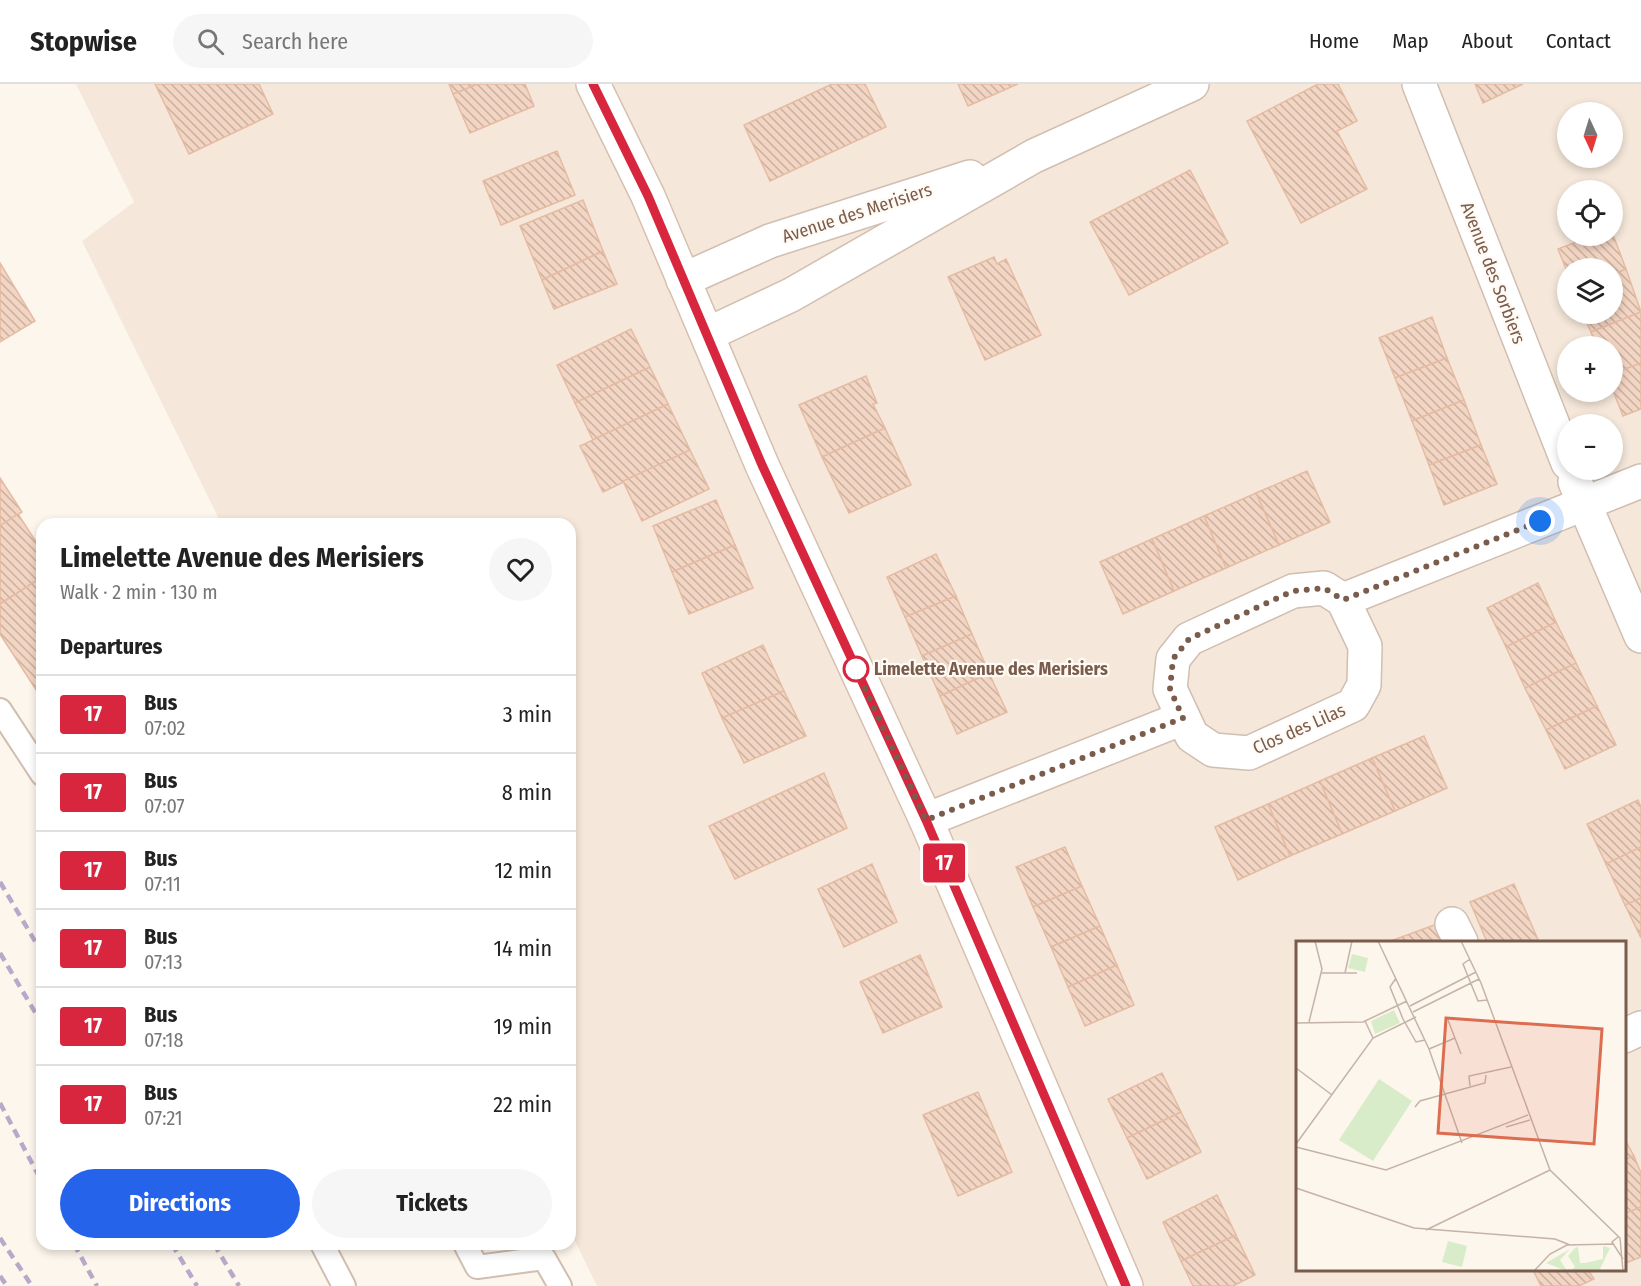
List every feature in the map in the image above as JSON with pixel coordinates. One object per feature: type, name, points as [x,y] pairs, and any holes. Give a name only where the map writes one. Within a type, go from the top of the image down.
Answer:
[{"type":"street","points":[[593,84],[648,196],[762,465],[926,820],[1126,1286]]},
{"type":"street","name":"Avenue des Merisiers","points":[[708,334],[791,295],[1034,156],[1192,84]]},
{"type":"street","name":"Avenue des Sorbiers","points":[[1419,84],[1557,434]]},
{"type":"street","name":"Avenue des Merisiers","points":[[683,280],[770,241],[1034,156]]},
{"type":"street","points":[[1574,480],[1641,636]]},
{"type":"street","points":[[1343,600],[1583,503],[1641,482]]},
{"type":"street","name":"Clos des Lilas","points":[[1324,588],[1343,600],[1365,646],[1364,685],[1353,705],[1249,753],[1213,750],[1192,736],[1183,718],[1170,689],[1173,659],[1189,639],[1293,591],[1324,588]]},
{"type":"street","points":[[926,820],[1183,718]]},
{"type":"street","points":[[1626,1035],[1641,1028]]},
{"type":"lane","points":[[0,710],[36,765]]},
{"type":"lane","points":[[325,1250],[344,1286]]},
{"type":"lane","points":[[468,1250],[477,1267],[544,1258],[560,1286]]},
{"type":"shaded area","points":[[76,84],[1641,84],[1641,1286],[597,1286],[576,1243],[576,518],[219,518],[82,241],[134,202]]},
{"type":"building","points":[[155,84],[259,84],[273,114],[189,154]]},
{"type":"building","points":[[449,84],[478,84],[453,94]]},
{"type":"building","points":[[478,84],[525,84],[534,106],[470,133],[453,94]]},
{"type":"building","points":[[832,84],[865,84],[886,127],[770,181],[744,125]]},
{"type":"building","points":[[958,84],[1018,84],[968,106]]},
{"type":"building","points":[[1318,84],[1338,84],[1357,121],[1337,131],[1367,189],[1301,223],[1247,121]]},
{"type":"building","points":[[1475,84],[1523,84],[1483,103]]},
{"type":"building","points":[[557,151],[575,195],[501,225],[483,181]]},
{"type":"building","points":[[1190,170],[1228,243],[1129,295],[1090,222]]},
{"type":"building","points":[[583,200],[603,251],[542,280],[520,226]]},
{"type":"building","points":[[1566,246],[1617,246],[1622,258],[1562,258],[1558,249]]},
{"type":"building","points":[[603,251],[617,284],[554,309],[542,280]]},
{"type":"building","points":[[994,257],[997,264],[1006,259],[1041,335],[985,360],[948,277]]},
{"type":"building","points":[[0,263],[35,321],[0,342]]},
{"type":"building","points":[[1626,269],[1641,312],[1623,319],[1623,270]]},
{"type":"building","points":[[1641,312],[1641,363],[1623,370],[1623,336],[1592,336],[1591,332],[1611,324],[1623,324],[1623,319]]},
{"type":"building","points":[[1432,317],[1447,358],[1395,378],[1379,338]]},
{"type":"building","points":[[1587,324],[1611,324],[1591,332]]},
{"type":"building","points":[[631,329],[650,367],[575,403],[557,365]]},
{"type":"building","points":[[1447,358],[1464,400],[1412,421],[1395,378]]},
{"type":"building","points":[[1641,363],[1641,409],[1623,416],[1618,402],[1623,402],[1623,370]]},
{"type":"building","points":[[650,367],[668,404],[593,440],[575,403]]},
{"type":"building","points":[[866,376],[877,403],[873,404],[885,428],[822,457],[799,405]]},
{"type":"building","points":[[1464,400],[1481,445],[1429,465],[1412,421]]},
{"type":"building","points":[[668,404],[690,450],[603,492],[580,446]]},
{"type":"building","points":[[885,428],[911,485],[849,513],[822,457]]},
{"type":"building","points":[[1481,445],[1497,484],[1444,505],[1429,465]]},
{"type":"building","points":[[690,450],[709,489],[642,521],[623,481]]},
{"type":"building","points":[[1307,471],[1330,522],[1279,545],[1256,493]]},
{"type":"building","points":[[0,478],[22,512],[0,526]]},
{"type":"building","points":[[1256,493],[1279,545],[1226,568],[1204,516]]},
{"type":"building","points":[[716,500],[735,545],[672,572],[653,526]]},
{"type":"building","points":[[18,514],[36,542],[36,581],[0,604],[0,526]]},
{"type":"building","points":[[1204,516],[1226,568],[1174,591],[1152,539]]},
{"type":"building","points":[[1152,539],[1174,591],[1123,614],[1100,562]]},
{"type":"building","points":[[735,545],[753,588],[689,614],[672,572]]},
{"type":"building","points":[[936,554],[956,596],[905,617],[887,577]]},
{"type":"building","points":[[36,581],[36,690],[0,634],[0,604]]},
{"type":"building","points":[[1538,583],[1556,622],[1506,647],[1487,608]]},
{"type":"building","points":[[956,596],[972,634],[922,656],[905,617]]},
{"type":"building","points":[[1556,622],[1576,663],[1525,688],[1506,647]]},
{"type":"building","points":[[972,634],[989,673],[940,696],[922,656]]},
{"type":"building","points":[[763,645],[784,691],[722,718],[702,673]]},
{"type":"building","points":[[1576,663],[1597,706],[1546,730],[1525,688]]},
{"type":"building","points":[[989,673],[1007,712],[957,734],[940,696]]},
{"type":"building","points":[[784,691],[806,736],[744,763],[722,718]]},
{"type":"building","points":[[1597,706],[1616,745],[1565,769],[1546,730]]},
{"type":"building","points":[[1424,736],[1447,788],[1395,811],[1372,758]]},
{"type":"building","points":[[1372,758],[1395,811],[1342,834],[1320,781]]},
{"type":"building","points":[[824,773],[847,828],[735,879],[709,826]]},
{"type":"building","points":[[1320,781],[1342,834],[1290,856],[1268,804]]},
{"type":"building","points":[[1638,800],[1641,807],[1641,847],[1606,864],[1587,824]]},
{"type":"building","points":[[1268,804],[1290,856],[1238,880],[1215,827]]},
{"type":"building","points":[[1065,847],[1082,886],[1033,907],[1016,867]]},
{"type":"building","points":[[1641,847],[1641,898],[1625,905],[1606,864]]},
{"type":"building","points":[[872,864],[897,922],[844,947],[818,889]]},
{"type":"building","points":[[1514,884],[1539,941],[1487,941],[1470,902]]},
{"type":"building","points":[[1082,886],[1100,926],[1051,947],[1033,907]]},
{"type":"building","points":[[1641,898],[1641,938],[1625,905]]},
{"type":"building","points":[[1437,924],[1444,941],[1391,941]]},
{"type":"building","points":[[1100,926],[1117,965],[1068,987],[1051,947]]},
{"type":"building","points":[[920,955],[942,1007],[883,1033],[860,982]]},
{"type":"building","points":[[1117,965],[1134,1005],[1085,1026],[1068,987]]},
{"type":"building","points":[[1162,1073],[1181,1112],[1127,1138],[1108,1099]]},
{"type":"building","points":[[978,1092],[1012,1172],[958,1196],[923,1115]]},
{"type":"building","points":[[1181,1112],[1201,1152],[1147,1179],[1127,1138]]},
{"type":"building","points":[[1626,1142],[1634,1156],[1626,1159]]},
{"type":"building","points":[[1634,1156],[1641,1173],[1641,1207],[1626,1213],[1626,1159]]},
{"type":"building","points":[[1217,1195],[1236,1235],[1181,1261],[1163,1222]]},
{"type":"building","points":[[1641,1207],[1641,1257],[1626,1263],[1626,1213]]},
{"type":"building","points":[[1236,1235],[1255,1275],[1233,1286],[1193,1286],[1181,1261]]},
{"type":"building","points":[[1534,1271],[1589,1271],[1594,1279],[1579,1286],[1541,1286]]},
{"type":"railway","points":[[0,882],[36,943]]},
{"type":"railway","points":[[0,953],[36,1014]]},
{"type":"railway","points":[[0,1103],[36,1171]]},
{"type":"railway","points":[[0,1238],[32,1286]]},
{"type":"railway","points":[[77,1250],[97,1286]]},
{"type":"railway","points":[[176,1250],[197,1286]]},
{"type":"railway","points":[[218,1250],[239,1286]]},
{"type":"railway","points":[[0,1276],[7,1286]]},
{"type":"bus line","name":"17","points":[[593,84],[648,196],[762,465],[926,820],[1126,1286]]},
{"type":"place","name":"Limelette Avenue des Merisiers","points":[[856,669]]},
{"type":"route","points":[[856,669],[926,820],[1183,718],[1170,689],[1173,659],[1189,639],[1293,591],[1324,588],[1343,600],[1540,521]]}]
